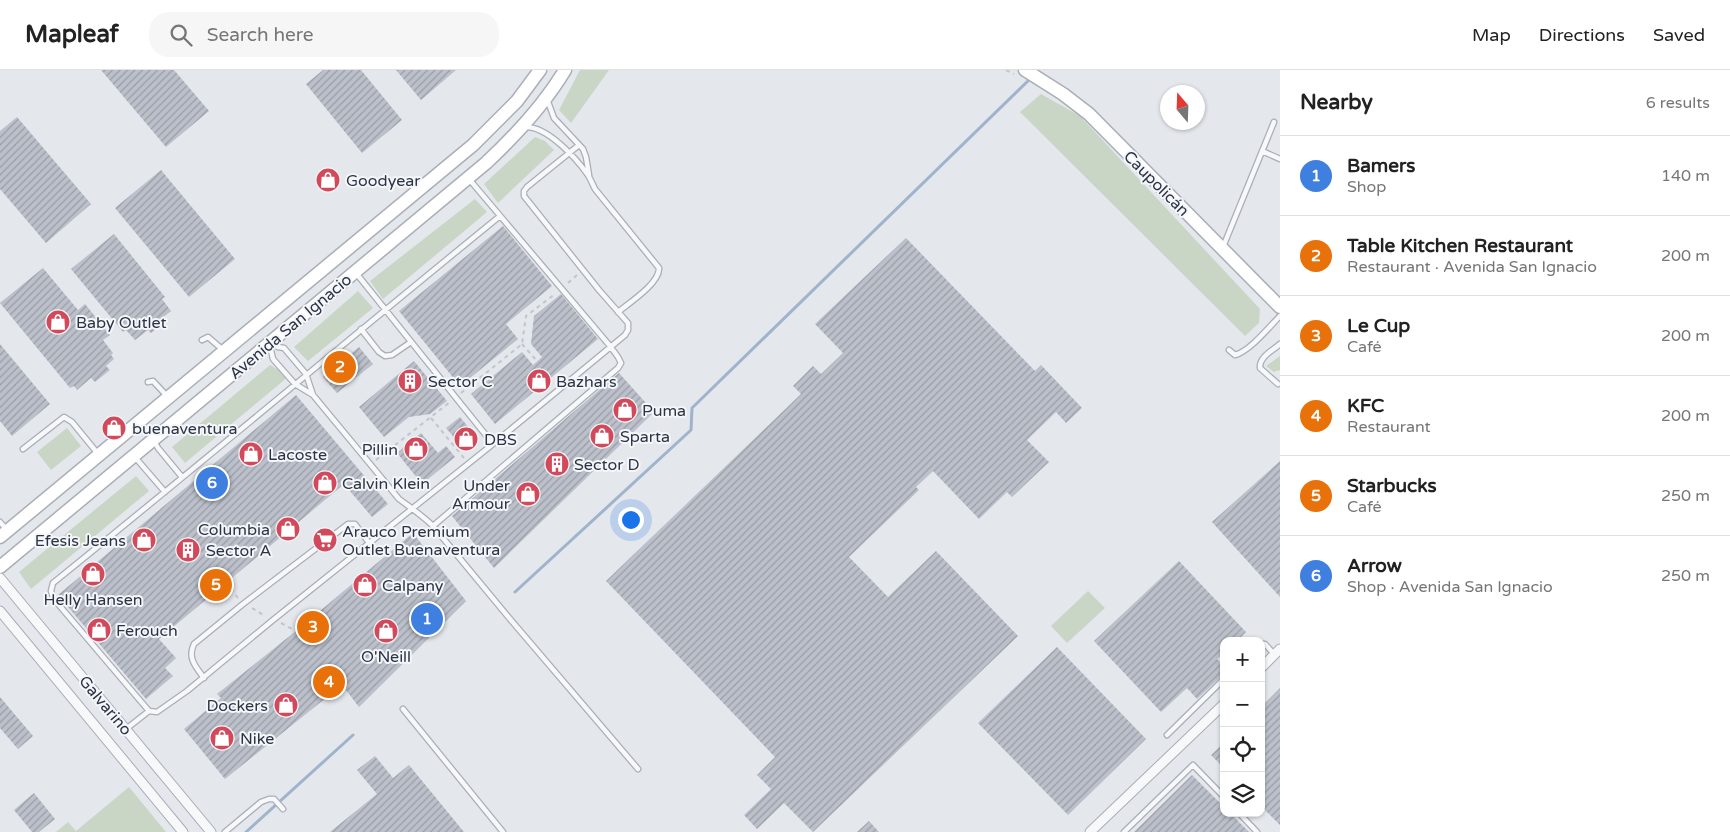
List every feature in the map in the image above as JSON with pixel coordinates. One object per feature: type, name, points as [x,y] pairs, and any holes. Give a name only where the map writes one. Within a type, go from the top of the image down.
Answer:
[{"type":"main road","name":"Avenida San Ignacio","points":[[3,530],[66,484],[421,189],[492,128],[517,101],[540,70]]},
{"type":"main road","name":"Avenida San Ignacio","points":[[0,567],[468,178],[522,127],[565,70]]},
{"type":"main road","name":"Caupolicán","points":[[1025,70],[1089,114],[1280,307]]},
{"type":"main road","points":[[421,189],[426,200],[435,206]]},
{"type":"main road","points":[[370,231],[377,232],[383,237],[385,241],[384,248]]},
{"type":"main road","points":[[66,484],[68,495],[79,501]]},
{"type":"street","name":"Galvarino","points":[[0,578],[211,832]]},
{"type":"street","name":"Galvarino","points":[[0,611],[183,832]]},
{"type":"street","points":[[1265,664],[1277,652]]},
{"type":"street","points":[[1090,832],[1220,708]]},
{"type":"lane","points":[[547,96],[554,118],[579,144],[586,157],[589,176]]},
{"type":"lane","points":[[1222,248],[1274,122]]},
{"type":"lane","points":[[522,127],[537,128],[570,153],[589,176],[595,189],[659,268],[660,273],[655,281],[618,312]]},
{"type":"lane","points":[[500,216],[53,583],[51,591],[53,598],[148,711],[157,712],[164,708],[204,678],[273,620],[469,464],[628,330],[628,323],[524,196],[524,191],[527,187],[579,144]]},
{"type":"lane","points":[[1262,151],[1280,159]]},
{"type":"lane","points":[[433,526],[618,368],[621,363],[610,346],[468,178]]},
{"type":"lane","points":[[355,272],[493,444]]},
{"type":"lane","points":[[1229,350],[1235,355],[1241,353],[1280,316]]},
{"type":"lane","points":[[361,329],[379,352],[385,356],[392,355],[411,342]]},
{"type":"lane","points":[[202,340],[208,337],[225,351]]},
{"type":"lane","points":[[270,342],[284,348],[306,374],[313,395]]},
{"type":"lane","points":[[270,342],[273,359],[295,384],[313,395],[400,499],[411,509],[421,514],[433,526],[638,769]]},
{"type":"lane","points":[[1278,384],[1259,365],[1263,358],[1280,344]]},
{"type":"lane","points":[[148,382],[153,381],[169,398]]},
{"type":"lane","points":[[23,449],[64,417],[72,422],[99,456]]},
{"type":"lane","points":[[153,439],[182,478]]},
{"type":"lane","points":[[133,456],[165,492]]},
{"type":"lane","points":[[204,678],[192,660],[190,651],[194,644],[348,524],[355,524],[369,543]]},
{"type":"lane","points":[[1265,644],[1277,652]]},
{"type":"lane","points":[[1167,736],[1221,682]]},
{"type":"lane","points":[[403,709],[503,832]]},
{"type":"lane","points":[[126,729],[148,711]]},
{"type":"lane","points":[[1124,832],[1193,765],[1220,793]]},
{"type":"lane","points":[[225,832],[261,802],[274,799],[283,809]]},
{"type":"lane","points":[[1243,817],[1257,832]]},
{"type":"path","points":[[1006,70],[1010,72]]},
{"type":"path","points":[[370,465],[522,344],[526,316],[562,289],[583,270]]},
{"type":"path","points":[[522,344],[536,361]]},
{"type":"path","points":[[431,418],[469,464]]},
{"type":"path","points":[[226,582],[243,604]]},
{"type":"green space","points":[[580,70],[609,70],[571,123],[559,110]]},
{"type":"green space","points":[[1041,94],[1080,116],[1260,309],[1259,323],[1245,336],[1020,112]]},
{"type":"green space","points":[[535,137],[545,141],[554,150],[498,203],[484,184]]},
{"type":"green space","points":[[475,199],[487,212],[383,299],[370,281]]},
{"type":"green space","points":[[358,291],[373,308],[308,361],[294,347]]},
{"type":"green space","points":[[1280,356],[1280,370],[1274,372],[1266,366]]},
{"type":"green space","points":[[270,365],[289,376],[185,463],[172,447]]},
{"type":"green space","points":[[67,428],[81,446],[51,470],[37,452]]},
{"type":"green space","points":[[136,476],[149,491],[31,589],[19,572]]},
{"type":"green space","points":[[1088,591],[1105,608],[1067,643],[1051,626]]},
{"type":"green space","points":[[129,787],[166,832],[56,832],[68,822],[76,831]]},
{"type":"building","points":[[101,70],[174,70],[209,111],[166,147]]},
{"type":"building","points":[[323,70],[361,70],[402,120],[362,153],[306,84]]},
{"type":"building","points":[[396,70],[456,70],[421,100]]},
{"type":"building","points":[[17,117],[91,204],[46,243],[0,189],[0,131]]},
{"type":"building","points":[[161,170],[235,259],[189,297],[115,208]]},
{"type":"building","points":[[503,226],[552,286],[506,324],[518,339],[460,386],[399,311]]},
{"type":"building","points":[[114,234],[165,297],[162,299],[171,311],[158,321],[161,325],[151,333],[148,330],[135,340],[126,330],[123,332],[71,269]]},
{"type":"building","points":[[906,238],[1035,371],[1041,365],[1082,408],[1066,423],[1056,412],[1027,440],[1049,462],[1012,497],[1007,492],[979,519],[933,471],[916,487],[919,490],[849,557],[888,597],[936,551],[1018,636],[813,832],[784,803],[757,829],[744,815],[771,789],[757,775],[775,757],[606,581],[801,394],[793,386],[813,366],[821,374],[843,353],[815,324]]},
{"type":"building","name":"Baby Outlet","points":[[43,268],[78,310],[85,304],[110,335],[103,340],[113,353],[111,355],[114,359],[106,366],[110,370],[95,382],[91,378],[77,390],[74,386],[70,388],[0,303]]},
{"type":"building","points":[[561,294],[598,339],[495,424],[471,394],[522,352],[533,365],[542,357],[531,344],[534,316]]},
{"type":"building","points":[[0,344],[50,404],[12,436],[0,421]]},
{"type":"building","points":[[359,347],[373,364],[337,393],[323,377]]},
{"type":"building","name":"Sector C","points":[[414,361],[447,401],[430,414],[409,417],[384,437],[359,407]]},
{"type":"building","name":"Sector D","points":[[619,373],[654,412],[494,568],[452,516]]},
{"type":"building","name":"Sector A","points":[[296,395],[388,504],[372,517],[344,484],[159,639],[176,658],[165,668],[173,676],[146,699],[58,595]]},
{"type":"building","points":[[460,417],[477,438],[464,449],[446,428]]},
{"type":"building","name":"Sector C","points":[[421,433],[438,453],[446,446],[455,457],[422,484],[397,453]]},
{"type":"building","points":[[1280,461],[1280,597],[1212,522]]},
{"type":"building","points":[[413,533],[466,601],[359,707],[342,685],[225,779],[184,729],[221,698],[217,694]]},
{"type":"building","points":[[1179,561],[1246,632],[1241,637],[1220,637],[1220,656],[1217,659],[1220,662],[1220,678],[1197,699],[1187,688],[1161,712],[1094,641]]},
{"type":"building","points":[[1057,647],[1146,739],[1068,815],[978,723]]},
{"type":"building","points":[[1280,688],[1280,825],[1265,810],[1265,703]]},
{"type":"building","points":[[0,697],[33,736],[18,749],[0,728]]},
{"type":"building","points":[[1220,747],[1220,764],[1211,755]]},
{"type":"building","points":[[375,756],[393,778],[409,765],[464,832],[330,832],[377,794],[357,770]]},
{"type":"building","points":[[1192,775],[1220,803],[1220,817],[1234,817],[1249,832],[1134,832]]},
{"type":"building","points":[[34,793],[55,819],[39,832],[32,832],[14,810]]},
{"type":"building","points":[[869,821],[879,832],[857,832]]},
{"type":"waterway","points":[[515,592],[691,430],[692,408],[1032,77]]},
{"type":"waterway","points":[[246,832],[353,735]]},
{"type":"place","name":"Goodyear","points":[[328,180]]},
{"type":"place","name":"Baby Outlet","points":[[58,322]]},
{"type":"place","name":"Table Kitchen Restaurant","points":[[340,367]]},
{"type":"place","name":"Sector C","points":[[410,381]]},
{"type":"place","name":"Bazhars","points":[[539,381]]},
{"type":"place","name":"Puma","points":[[625,410]]},
{"type":"place","name":"buenaventura","points":[[114,428]]},
{"type":"place","name":"Sparta","points":[[602,436]]},
{"type":"place","name":"DBS","points":[[466,439]]},
{"type":"place","name":"Pillin","points":[[416,449]]},
{"type":"place","name":"Lacoste","points":[[251,454]]},
{"type":"place","name":"Sector D","points":[[557,464]]},
{"type":"place","name":"Arrow","points":[[212,483]]},
{"type":"place","name":"Calvin Klein","points":[[325,483]]},
{"type":"place","name":"Under Armour","points":[[528,494]]},
{"type":"place","name":"Columbia","points":[[288,529]]},
{"type":"place","name":"Efesis Jeans","points":[[144,540]]},
{"type":"place","name":"Arauco Premium Outlet Buenaventura","points":[[325,540]]},
{"type":"place","name":"Sector A","points":[[188,550]]},
{"type":"place","name":"Helly Hansen","points":[[93,574]]},
{"type":"place","name":"Starbucks","points":[[216,585]]},
{"type":"place","name":"Calpany","points":[[365,585]]},
{"type":"place","name":"Bamers","points":[[427,619]]},
{"type":"place","name":"Le Cup","points":[[313,627]]},
{"type":"place","name":"Ferouch","points":[[99,630]]},
{"type":"place","name":"O'Neill","points":[[386,631]]},
{"type":"place","name":"KFC","points":[[329,682]]},
{"type":"place","name":"Dockers","points":[[286,705]]},
{"type":"place","name":"Nike","points":[[222,738]]}]
